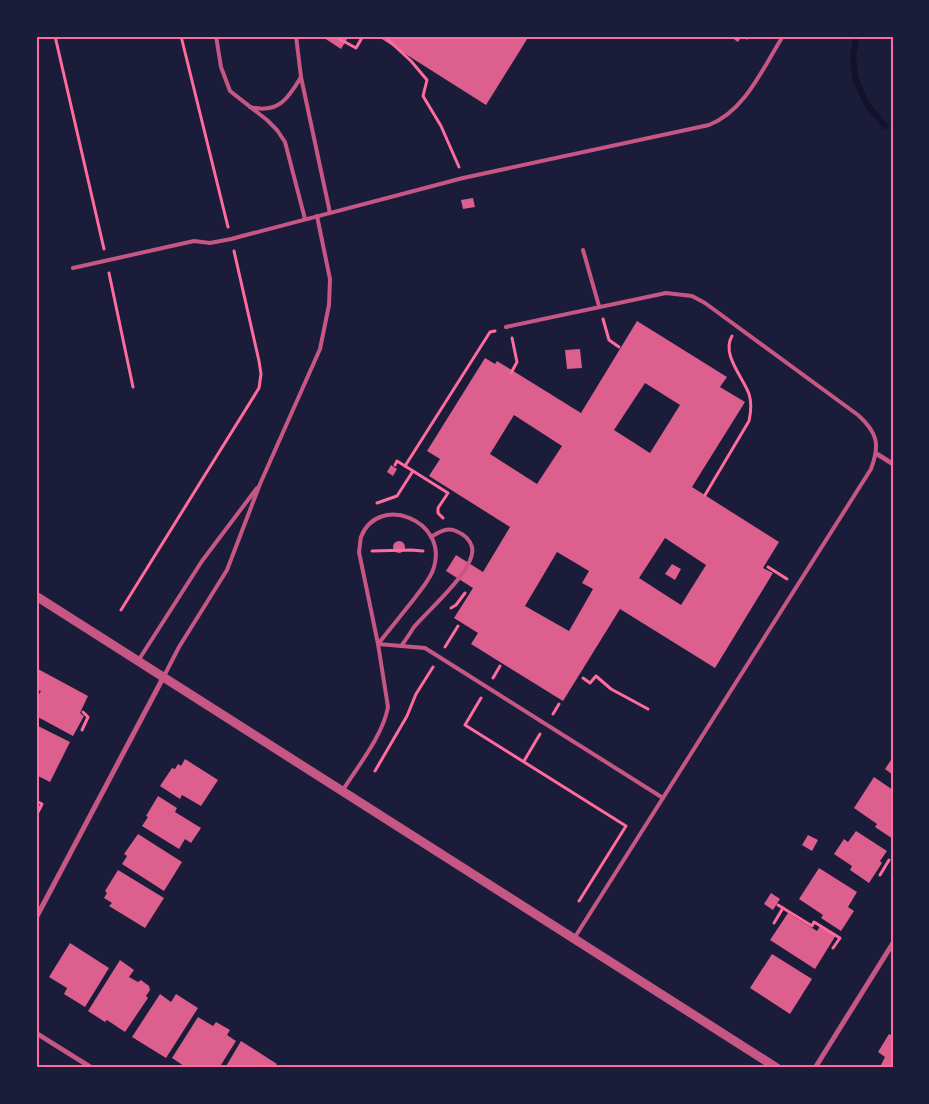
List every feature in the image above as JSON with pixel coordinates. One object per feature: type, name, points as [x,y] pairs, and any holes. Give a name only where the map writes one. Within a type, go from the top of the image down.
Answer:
[{"type":"street","points":[[877,454],[893,464]]},
{"type":"street","points":[[36,596],[777,1068]]},
{"type":"street","points":[[36,918],[163,678]]},
{"type":"street","points":[[815,1068],[893,943]]},
{"type":"street","points":[[36,1033],[92,1068]]},
{"type":"lane","points":[[296,36],[301,77],[330,213]]},
{"type":"lane","points":[[74,268],[194,241],[210,243],[463,178],[709,125],[721,120],[744,98],[783,36]]},
{"type":"lane","points":[[216,37],[221,67],[230,91],[277,130],[285,142],[305,219]]},
{"type":"lane","points":[[248,106],[262,109],[277,106],[291,92],[301,77]]},
{"type":"lane","points":[[163,678],[179,647],[226,570],[260,484],[320,349],[325,328],[330,279],[317,216]]},
{"type":"lane","points":[[583,250],[599,306]]},
{"type":"lane","points":[[508,326],[666,293],[692,296],[705,303],[858,415],[867,423],[877,444],[877,454],[872,469],[573,939]]},
{"type":"lane","points":[[138,661],[202,561],[260,484]]},
{"type":"lane","points":[[342,792],[379,731],[386,717],[388,707],[378,644],[359,552],[361,538],[367,527],[378,519],[391,515],[404,516],[417,521],[427,530],[431,537],[437,553],[434,569],[428,580],[378,644]]},
{"type":"lane","points":[[401,646],[414,627],[455,584],[470,558],[472,548],[462,534],[452,530],[441,531],[431,537]]},
{"type":"lane","points":[[378,644],[424,648],[663,798]]},
{"type":"path","points":[[55,36],[133,387]]},
{"type":"path","points":[[121,610],[259,388],[259,361],[182,36]]},
{"type":"path","points":[[334,36],[356,48],[363,36]]},
{"type":"path","points":[[384,36],[411,61],[427,80],[423,96],[452,149],[463,178]]},
{"type":"path","points":[[599,306],[608,340],[619,347]]},
{"type":"path","points":[[405,466],[490,332],[508,326],[517,362],[511,374]]},
{"type":"path","points":[[705,495],[749,421],[751,413],[749,394],[733,362],[729,346],[730,339],[738,327]]},
{"type":"path","points":[[375,505],[397,496],[413,472],[397,462],[395,465]]},
{"type":"path","points":[[359,552],[410,550],[437,553]]},
{"type":"path","points":[[768,567],[798,585]]},
{"type":"path","points":[[375,771],[407,716],[416,694],[458,626]]},
{"type":"path","points":[[500,666],[465,725],[626,826],[579,901]]},
{"type":"path","points":[[583,678],[590,683],[596,676],[611,689],[648,709]]},
{"type":"path","points":[[82,730],[88,717],[83,712]]},
{"type":"path","points":[[36,801],[42,804],[36,816]]},
{"type":"path","points":[[880,875],[889,860]]},
{"type":"path","points":[[778,905],[812,926],[814,922],[840,938],[833,948]]},
{"type":"path","points":[[774,923],[783,908]]},
{"type":"building","points":[[321,36],[349,36],[341,49]]},
{"type":"building","points":[[377,36],[529,36],[486,105]]},
{"type":"building","points":[[729,36],[742,36],[738,42]]},
{"type":"building","points":[[473,198],[475,207],[463,209],[461,200]]},
{"type":"building","points":[[637,321],[727,377],[720,387],[745,402],[692,487],[779,542],[763,568],[773,573],[715,668],[620,609],[563,701],[471,644],[478,633],[454,618],[473,588],[446,571],[456,555],[483,572],[510,527],[429,476],[440,459],[427,451],[485,358],[495,364],[497,361],[581,413]],"holes":[[[645,383],[680,405],[650,453],[614,430]],[[514,415],[562,446],[537,484],[490,454]],[[665,538],[706,565],[681,605],[639,578]],[[557,552],[589,571],[582,583],[593,589],[569,631],[525,606]]]},
{"type":"building","points":[[580,349],[582,368],[567,369],[565,350]]},
{"type":"building","points":[[391,465],[397,469],[393,476],[387,472]]},
{"type":"building","points":[[401,541],[404,542],[404,552],[397,553],[394,552],[393,545],[394,542]]},
{"type":"building","points":[[672,564],[681,569],[675,580],[665,574]]},
{"type":"building","points":[[38,669],[88,696],[80,713],[84,716],[73,736],[36,716],[36,699],[41,691],[36,689],[36,672]]},
{"type":"building","points":[[36,725],[70,742],[50,782],[36,775]]},
{"type":"building","points":[[893,757],[893,775],[885,769]]},
{"type":"building","points":[[185,759],[218,780],[201,806],[182,795],[180,799],[160,786],[172,768],[175,769],[178,764],[181,766]]},
{"type":"building","points":[[874,777],[893,790],[893,839],[875,827],[877,824],[854,808]]},
{"type":"building","points":[[158,796],[177,808],[175,812],[201,828],[191,843],[185,839],[179,849],[142,826]]},
{"type":"building","points":[[856,831],[887,851],[880,861],[882,863],[869,883],[850,870],[852,866],[834,854],[844,839],[848,842]]},
{"type":"building","points":[[138,834],[182,862],[164,891],[122,864],[127,856],[124,854]]},
{"type":"building","points":[[808,835],[818,840],[812,851],[802,845]]},
{"type":"building","points":[[819,868],[857,892],[848,907],[854,911],[841,931],[821,918],[823,915],[799,899]]},
{"type":"building","points":[[118,870],[164,898],[145,928],[109,906],[112,903],[104,898],[107,893],[105,891]]},
{"type":"building","points":[[771,893],[780,899],[773,910],[764,904]]},
{"type":"building","points":[[788,913],[817,931],[821,925],[836,935],[815,969],[770,940]]},
{"type":"building","points":[[70,943],[109,968],[85,1007],[64,994],[67,988],[49,977]]},
{"type":"building","points":[[772,954],[812,979],[790,1014],[750,988]]},
{"type":"building","points":[[120,960],[134,970],[129,977],[138,982],[141,980],[149,986],[150,990],[146,996],[148,998],[125,1032],[107,1020],[105,1022],[88,1011]]},
{"type":"building","points":[[160,994],[171,1002],[176,994],[198,1008],[166,1058],[132,1037]]},
{"type":"building","points":[[198,1017],[213,1026],[216,1022],[230,1030],[227,1035],[236,1041],[219,1068],[187,1068],[172,1058]]},
{"type":"building","points":[[889,1034],[893,1036],[893,1068],[882,1068],[880,1067],[885,1057],[878,1052]]},
{"type":"building","points":[[241,1041],[277,1064],[274,1068],[225,1068]]},
{"type":"waterway","points":[[857,36],[853,56],[855,77],[866,103],[885,126]]}]
